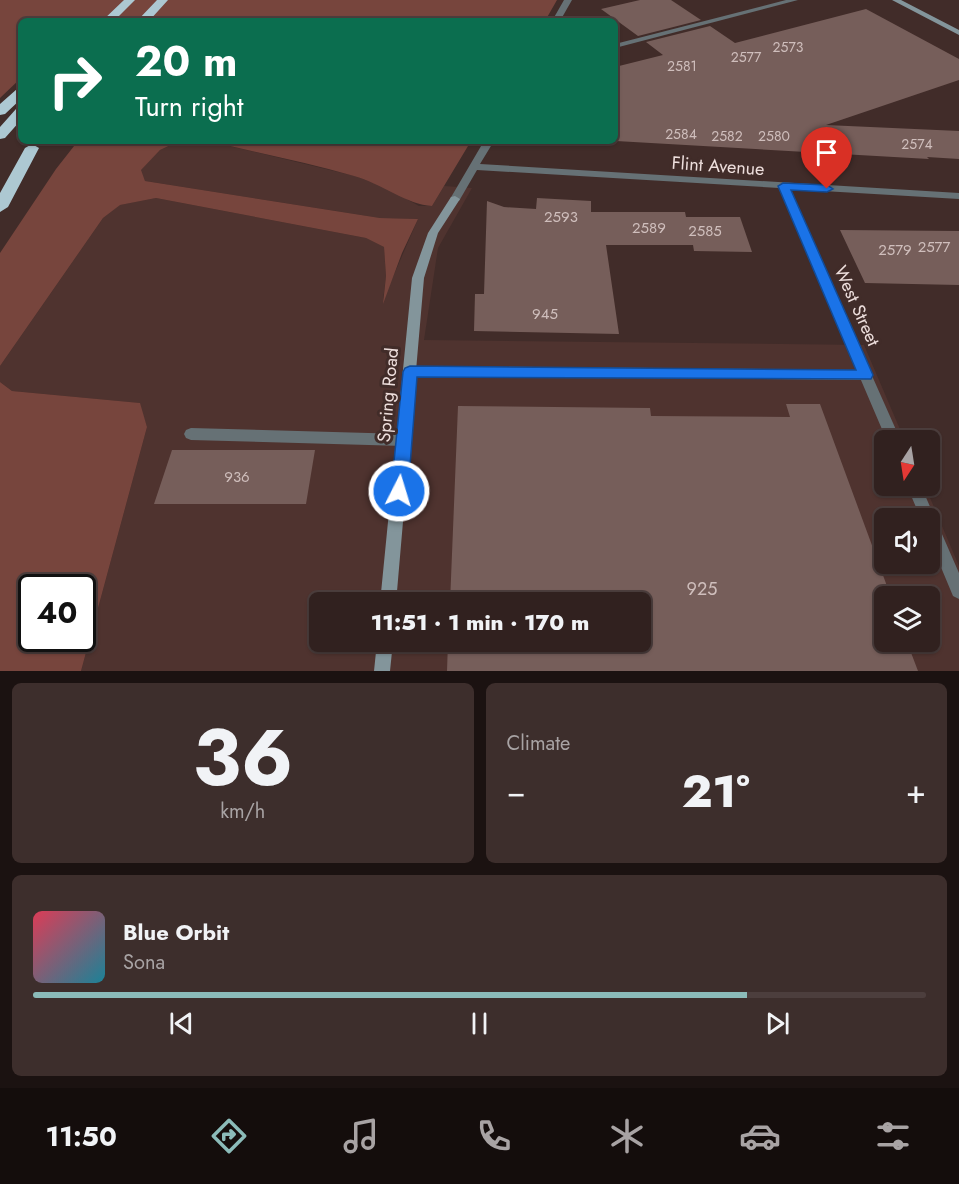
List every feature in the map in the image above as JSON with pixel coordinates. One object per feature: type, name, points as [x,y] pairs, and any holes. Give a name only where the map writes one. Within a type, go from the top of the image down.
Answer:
[{"type":"highway","points":[[111,18],[130,0]]},
{"type":"highway","points":[[146,18],[163,0]]},
{"type":"highway","points":[[0,111],[18,95]]},
{"type":"highway","points":[[0,135],[18,115]]},
{"type":"highway","points":[[0,186],[34,144]]},
{"type":"highway","points":[[0,207],[34,144]]},
{"type":"street","points":[[558,18],[568,0]]},
{"type":"street","points":[[618,45],[794,0]]},
{"type":"street","points":[[896,0],[959,33]]},
{"type":"street","points":[[474,167],[487,144]]},
{"type":"street","name":"Flint Avenue","points":[[474,167],[959,196]]},
{"type":"street","name":"Spring Road","points":[[389,592],[418,278],[433,233],[474,167]]},
{"type":"street","name":"West Street","points":[[783,186],[889,430]]},
{"type":"street","points":[[410,372],[866,375]]},
{"type":"street","points":[[191,434],[404,440]]},
{"type":"street","points":[[940,547],[959,591]]},
{"type":"street","points":[[382,671],[384,652]]},
{"type":"shaded area","points":[[0,0],[557,0],[547,18],[18,18],[18,81],[0,98]]},
{"type":"shaded area","points":[[76,144],[173,144],[160,150],[141,170],[145,181],[380,218],[418,219],[402,253],[383,304],[386,276],[384,247],[366,238],[156,198],[120,205],[103,218],[0,366],[0,253],[56,169]]},
{"type":"shaded area","points":[[173,144],[222,144],[355,176],[385,187],[419,206],[432,206],[444,186],[472,188],[438,248],[424,340],[864,345],[900,430],[874,430],[874,496],[929,496],[934,508],[874,508],[874,574],[940,574],[940,521],[959,566],[959,671],[81,671],[86,652],[96,652],[96,616],[147,427],[139,403],[12,391],[0,382],[0,366],[103,218],[119,205],[156,198],[366,238],[384,247],[386,276],[383,300],[418,219],[380,218],[145,181],[140,170],[160,150]]},
{"type":"shaded area","points":[[222,144],[469,144],[432,206],[413,202],[354,176]]},
{"type":"shaded area","points":[[0,382],[12,391],[140,403],[147,427],[96,616],[96,574],[18,574],[18,652],[86,652],[81,671],[0,671]]},
{"type":"building","points":[[640,0],[671,0],[701,20],[638,36],[618,21],[618,18],[613,18],[601,9]]},
{"type":"building","points":[[866,9],[959,59],[959,80],[826,125],[959,131],[959,159],[618,141],[618,66],[663,55],[646,42],[710,26],[735,43]]},
{"type":"building","points":[[537,198],[591,201],[591,212],[685,212],[686,217],[740,217],[752,252],[694,251],[693,245],[606,245],[619,334],[474,331],[475,294],[484,294],[487,201],[504,207],[536,209]]},
{"type":"building","points":[[840,230],[959,231],[959,285],[865,283]]},
{"type":"building","points":[[786,404],[820,404],[874,551],[874,574],[883,574],[887,586],[874,586],[874,652],[911,652],[918,671],[447,671],[448,652],[651,652],[651,592],[450,592],[458,406],[650,408],[651,416],[790,417]]},
{"type":"building","points":[[172,450],[315,450],[306,504],[154,504]]},
{"type":"route","points":[[399,491],[410,372],[866,375],[783,186],[827,189]]}]
